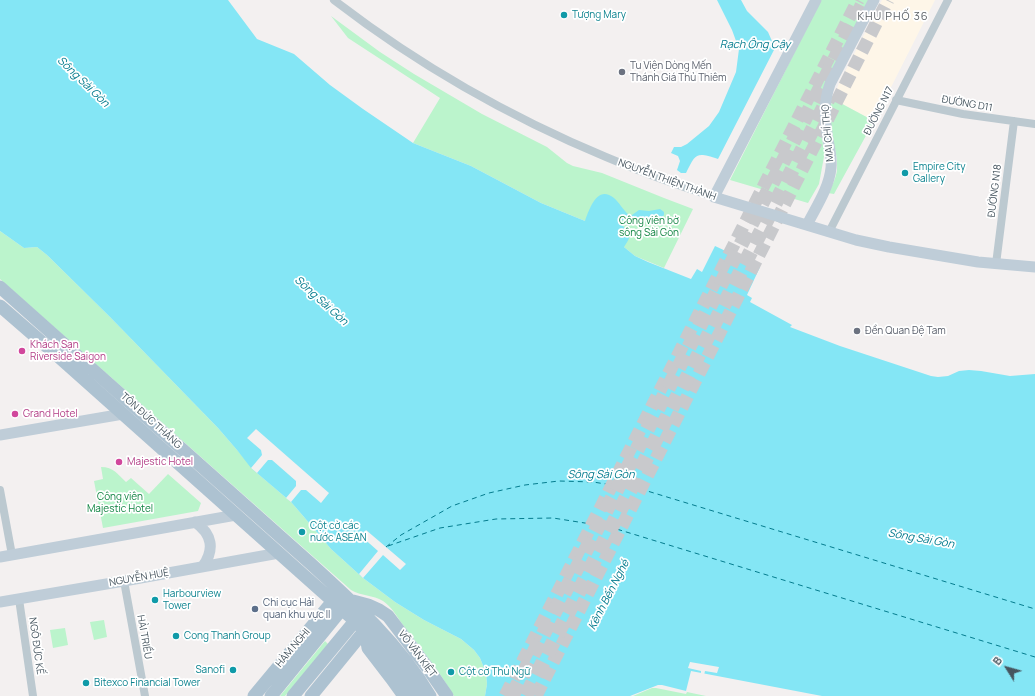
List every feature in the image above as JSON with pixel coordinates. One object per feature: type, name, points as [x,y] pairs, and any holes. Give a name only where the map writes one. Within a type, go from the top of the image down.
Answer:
[{"type":"main road","name":"TÔN ÐỨC THẮNG","points":[[0,287],[293,547],[343,604],[355,621],[383,642]]},
{"type":"main road","name":"TÔN ÐỨC THẮNG","points":[[0,306],[279,553],[343,604],[383,642]]},
{"type":"main road","name":"VÕ VĂN KIỆT","points":[[343,604],[368,605],[384,613],[423,661],[447,696]]},
{"type":"main road","name":"HÀM NGHI","points":[[254,696],[343,604]]},
{"type":"main road","name":"HÀM NGHI","points":[[271,696],[343,604]]},
{"type":"main road","points":[[293,696],[355,621]]},
{"type":"main road","points":[[311,696],[365,630]]},
{"type":"main road","points":[[365,630],[368,648],[404,696]]},
{"type":"main road","points":[[383,642],[418,696]]},
{"type":"main road","points":[[383,642],[409,664],[430,696]]},
{"type":"street","name":"NGUYỄN THIỆN THÀNH","points":[[334,0],[403,49],[502,108],[606,157],[653,176],[714,197],[856,240],[996,264],[1035,267]]},
{"type":"street","points":[[714,197],[816,0]]},
{"type":"street","name":"MAI CHÍ THỌ","points":[[807,225],[828,183],[831,166],[825,103],[826,95],[830,84],[874,0]]},
{"type":"street","name":"ĐƯỜNG N17","points":[[829,232],[948,0]]},
{"type":"street","name":"ĐƯỜNG D11","points":[[896,100],[963,114],[1035,124]]},
{"type":"street","name":"ĐƯỜNG N18","points":[[996,264],[1014,121]]},
{"type":"street","points":[[0,435],[123,414]]},
{"type":"street","points":[[0,490],[12,554]]},
{"type":"street","points":[[0,557],[236,515]]},
{"type":"street","points":[[195,522],[206,532],[210,542],[210,554],[203,566]]},
{"type":"street","name":"NGUYỄN HUỆ","points":[[0,602],[279,553]]},
{"type":"street","name":"HẢI TRIỀU","points":[[124,581],[145,696]]},
{"type":"street","name":"NGÔ ÐỨC KẾ","points":[[19,599],[33,696]]},
{"type":"shaded area","points":[[882,0],[935,0],[874,121],[833,99],[839,83]]},
{"type":"green space","points":[[821,0],[869,0],[824,89],[820,103],[820,114],[822,140],[825,151],[819,184],[808,203],[730,180]]},
{"type":"green space","name":"Công viên bờ sông Sài Gòn","points":[[331,16],[380,52],[414,74],[482,114],[547,147],[567,163],[573,166],[602,173],[693,209],[664,268],[635,256],[585,221],[541,203],[471,166],[413,143],[440,98],[348,38]]},
{"type":"green space","points":[[833,99],[874,121],[834,194],[828,193],[834,182],[837,170],[836,152],[830,126],[830,108]]},
{"type":"green space","points":[[0,231],[24,248],[37,247],[47,255],[110,317],[218,428],[257,473],[291,502],[331,549],[363,578],[395,602],[424,620],[461,639],[474,650],[480,658],[486,673],[487,684],[485,696],[454,696],[430,660],[386,603],[371,596],[351,590],[0,279]]},
{"type":"green space","name":"Công viên Majestic Hotel","points":[[101,467],[109,468],[126,482],[131,478],[149,494],[168,474],[201,503],[198,511],[103,528],[94,481],[103,479]]},
{"type":"green space","points":[[104,620],[107,637],[94,640],[90,622]]},
{"type":"green space","points":[[65,628],[68,645],[53,648],[50,630]]},
{"type":"green space","points":[[325,641],[328,644],[285,696],[280,696]]},
{"type":"green space","points":[[652,688],[686,694],[687,692],[706,696],[633,696]]},
{"type":"water","name":"Sông Sài Gòn","points":[[0,0],[228,0],[257,39],[294,54],[330,85],[413,143],[471,166],[541,203],[585,221],[591,205],[598,196],[603,194],[614,198],[629,215],[632,215],[639,210],[649,211],[660,209],[664,212],[664,215],[656,220],[641,218],[631,221],[620,221],[630,235],[628,242],[624,247],[635,256],[691,279],[697,269],[702,272],[715,246],[760,267],[747,295],[752,298],[750,302],[792,325],[790,327],[840,346],[931,376],[948,376],[959,371],[969,370],[1010,376],[1035,374],[1035,696],[822,696],[691,671],[686,691],[658,685],[630,696],[485,696],[487,684],[486,673],[480,658],[474,650],[461,639],[424,620],[395,602],[363,578],[331,549],[291,502],[251,468],[218,428],[110,317],[47,255],[37,247],[24,248],[0,231]]},
{"type":"water","name":"Rạch Ông Cậy","points":[[717,0],[741,0],[747,11],[768,32],[775,48],[718,159],[705,155],[698,156],[692,161],[686,173],[681,173],[677,170],[680,161],[678,156],[671,153],[674,147],[681,147],[687,144],[709,126],[719,112],[736,72],[739,49],[732,30]]},
{"type":"pier","points":[[256,429],[329,493],[321,503],[306,490],[301,490],[291,502],[286,498],[296,486],[296,481],[272,460],[268,460],[257,473],[251,468],[262,455],[261,450],[247,438]]},
{"type":"pier","points":[[366,530],[406,564],[400,570],[383,555],[363,578],[359,574],[378,551],[361,536]]},
{"type":"pier","points":[[690,662],[719,667],[717,673],[705,671],[704,675],[701,675],[701,671],[688,668]]},
{"type":"ferry route","points":[[386,547],[401,535],[452,506],[489,493],[525,485],[559,481],[593,482],[644,490],[1035,609]]},
{"type":"ferry route","points":[[388,546],[440,528],[496,519],[553,518],[610,527],[1035,657]]},
{"type":"tunnel","points":[[505,696],[858,0]]},
{"type":"tunnel","points":[[512,696],[865,0]]},
{"type":"tunnel","points":[[536,696],[888,0]]},
{"type":"tunnel","points":[[526,696],[829,97]]},
{"type":"place","name":"Tượng Mary","points":[[564,15]]},
{"type":"place","name":"Tu Viện Dòng Mến Thánh Giá Thủ Thiêm","points":[[622,72]]},
{"type":"place","name":"Empire City Gallery","points":[[905,173]]},
{"type":"place","name":"Đền Quan Đệ Tam","points":[[857,331]]},
{"type":"place","name":"Khách Sạn Riverside Saigon","points":[[22,351]]},
{"type":"place","name":"Grand Hotel","points":[[15,414]]},
{"type":"place","name":"Majestic Hotel","points":[[119,462]]},
{"type":"place","name":"Cột cờ các nước ASEAN","points":[[302,532]]},
{"type":"place","name":"Harbourview Tower","points":[[155,600]]},
{"type":"place","name":"Chi cục Hải quan khu vực II","points":[[255,609]]},
{"type":"place","name":"Cong Thanh Group","points":[[176,636]]},
{"type":"place","name":"Sanofi","points":[[233,670]]},
{"type":"place","name":"Cột cờ Thủ Ngữ","points":[[451,672]]},
{"type":"place","name":"Bitexco Financial Tower","points":[[86,683]]},
{"type":"district","name":"KHU PHỐ 36","points":[[893,17]]},
{"type":"water label","name":"Kênh Bến Nghé","points":[[609,595]]}]
